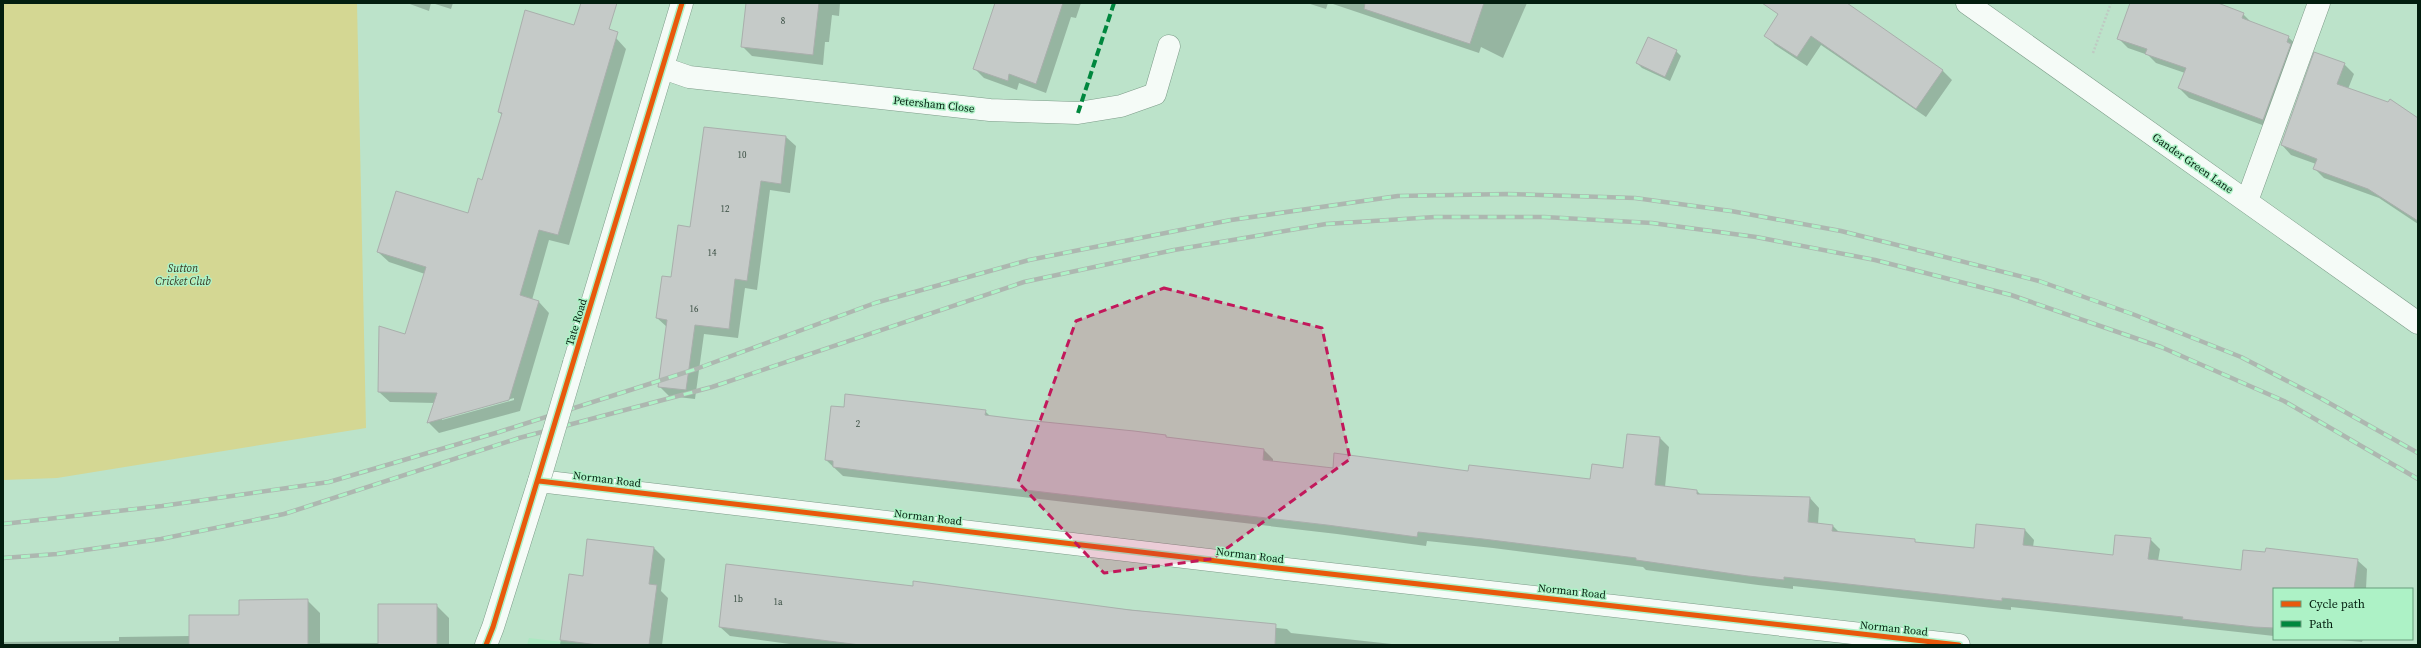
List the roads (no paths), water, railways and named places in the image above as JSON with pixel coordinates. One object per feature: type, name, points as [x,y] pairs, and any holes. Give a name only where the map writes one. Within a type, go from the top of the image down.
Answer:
[{"type":"street","name":"Tate Road","points":[[486,645],[539,481],[682,3]]},
{"type":"street","name":"Gander Green Lane","points":[[1967,3],[2418,323]]},
{"type":"street","points":[[2247,201],[2319,3]]},
{"type":"street","name":"Petersham Close","points":[[663,68],[689,76],[990,110],[1078,113],[1121,106],[1155,94],[1169,46]]},
{"type":"street","name":"Norman Road","points":[[539,481],[1269,567],[1959,645]]},
{"type":"railway","points":[[3,524],[162,506],[329,482],[499,432],[696,369],[875,303],[1029,260],[1231,220],[1398,196],[1507,194],[1635,198],[1731,211],[1841,231],[1941,256],[2039,281],[2135,315],[2241,357],[2322,399],[2418,453]]},
{"type":"railway","points":[[3,558],[57,554],[161,539],[284,514],[519,438],[712,387],[1024,282],[1174,250],[1326,224],[1435,217],[1544,217],[1652,223],[1756,237],[1875,260],[2011,295],[2161,347],[2284,401],[2418,479]]},
{"type":"park label","name":"Sutton Cricket Club","points":[[183,274]]}]
